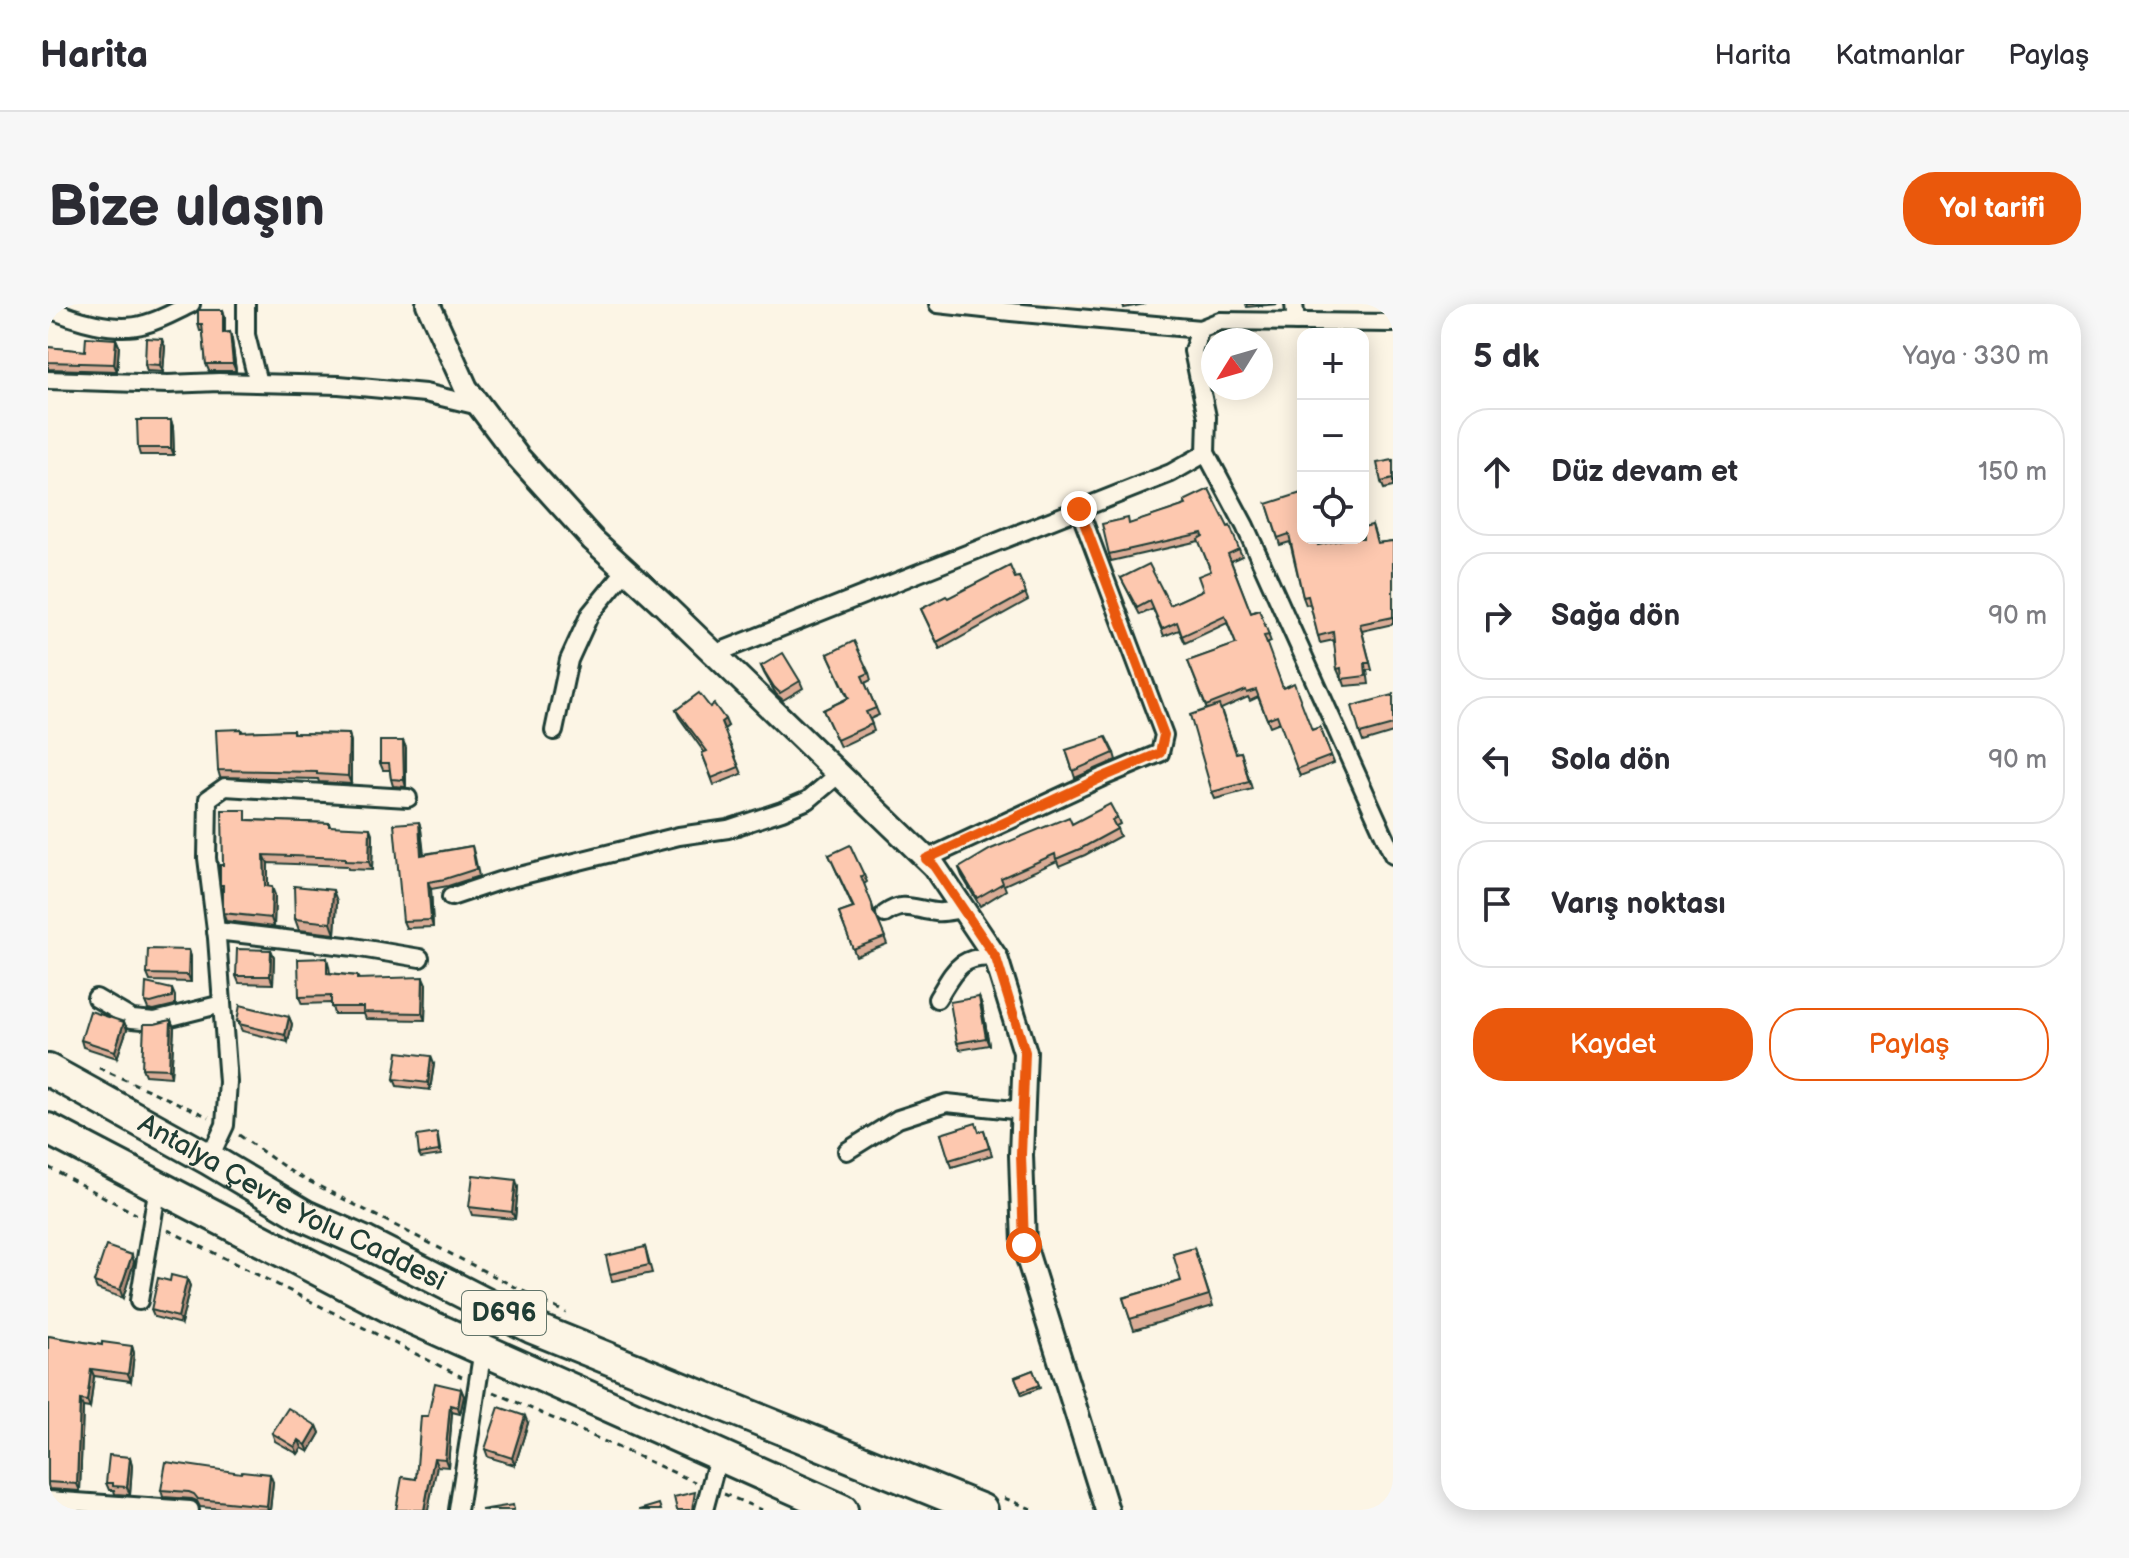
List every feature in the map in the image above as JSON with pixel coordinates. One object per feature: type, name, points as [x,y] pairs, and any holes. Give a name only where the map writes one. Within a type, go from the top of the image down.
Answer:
[{"type":"highway","name":"Antalya Çevre Yolu Caddesi","points":[[48,1070],[305,1216],[366,1243],[531,1327],[994,1504]]},
{"type":"highway","name":"Antalya Çevre Yolu Caddesi","points":[[48,1129],[403,1314],[842,1510]]},
{"type":"street","points":[[48,308],[74,320],[112,326],[143,325],[191,304]]},
{"type":"street","points":[[246,304],[246,335],[258,383]]},
{"type":"street","points":[[428,304],[466,388],[518,457],[593,540],[934,866],[996,958],[1025,1052],[1021,1155],[1024,1245],[1107,1510]]},
{"type":"street","points":[[938,304],[1200,329],[1220,321],[1393,323]]},
{"type":"street","points":[[1294,304],[1296,322]]},
{"type":"street","points":[[1200,329],[1193,351],[1207,417],[1206,453],[1245,526],[1393,855]]},
{"type":"street","points":[[48,380],[339,385],[425,393],[479,406]]},
{"type":"street","points":[[714,654],[1171,473],[1206,453]]},
{"type":"street","points":[[926,859],[1160,753],[1164,735],[1079,509]]},
{"type":"street","points":[[554,731],[569,660],[590,614],[626,570]]},
{"type":"street","points":[[451,897],[499,881],[679,836],[741,825],[808,800],[839,774]]},
{"type":"street","points":[[209,1159],[225,1125],[228,1082],[207,858],[208,799],[225,787],[408,798]]},
{"type":"street","points":[[885,914],[902,906],[938,912],[962,909]]},
{"type":"street","points":[[216,931],[420,958]]},
{"type":"street","points":[[937,999],[959,966],[978,956],[996,958]]},
{"type":"street","points":[[96,998],[132,1019],[155,1021],[222,1004]]},
{"type":"street","points":[[847,1151],[898,1119],[947,1103],[1023,1111]]},
{"type":"street","points":[[139,1301],[158,1186]]},
{"type":"street","points":[[458,1510],[483,1349]]},
{"type":"street","points":[[704,1510],[719,1454]]},
{"type":"street","points":[[48,1500],[190,1510]]},
{"type":"path","points":[[89,1064],[225,1125],[293,1173],[566,1313]]},
{"type":"path","points":[[48,1167],[477,1385],[762,1510]]},
{"type":"path","points":[[994,1504],[1034,1510]]},
{"type":"building","points":[[198,310],[223,310],[223,333],[230,332],[233,364],[206,364]]},
{"type":"building","points":[[86,337],[116,339],[114,364],[48,362],[48,347],[85,351]]},
{"type":"building","points":[[146,338],[162,339],[160,365],[145,364]]},
{"type":"building","points":[[137,420],[171,420],[171,448],[138,448]]},
{"type":"building","points":[[1393,460],[1393,479],[1381,482],[1377,463]]},
{"type":"building","points":[[1209,489],[1239,549],[1228,554],[1251,613],[1259,610],[1269,635],[1264,636],[1283,688],[1294,683],[1312,730],[1320,727],[1331,756],[1297,769],[1277,715],[1267,719],[1256,690],[1247,693],[1246,690],[1206,706],[1188,661],[1236,644],[1225,616],[1182,636],[1177,622],[1162,629],[1150,601],[1137,608],[1121,578],[1149,564],[1170,605],[1203,590],[1198,576],[1211,571],[1198,539],[1203,536],[1202,533],[1109,554],[1102,524],[1128,518],[1129,524],[1186,505],[1184,501]]},
{"type":"building","points":[[1297,494],[1297,544],[1369,544],[1369,526],[1372,525],[1377,543],[1393,541],[1393,617],[1360,624],[1370,663],[1365,663],[1366,676],[1342,679],[1341,668],[1337,669],[1333,632],[1318,636],[1308,596],[1303,597],[1289,534],[1278,538],[1267,504]]},
{"type":"building","points":[[1010,566],[1026,593],[937,642],[921,609]]},
{"type":"building","points":[[854,641],[869,673],[862,676],[876,708],[866,712],[872,724],[837,740],[823,710],[849,698],[828,654]]},
{"type":"building","points":[[783,653],[800,681],[780,693],[761,666]]},
{"type":"building","points":[[699,693],[710,707],[714,704],[725,719],[721,722],[739,767],[712,778],[702,753],[707,751],[676,710]]},
{"type":"building","points":[[1393,695],[1393,725],[1360,734],[1352,706]]},
{"type":"building","points":[[1219,705],[1236,753],[1241,752],[1249,782],[1212,792],[1190,715]]},
{"type":"building","points":[[241,729],[241,732],[293,730],[293,733],[349,734],[348,776],[317,772],[218,770],[216,730]]},
{"type":"building","points":[[1106,737],[1114,753],[1073,771],[1066,750]]},
{"type":"building","points":[[380,741],[403,741],[404,780],[391,779],[389,763],[380,763]]},
{"type":"building","points":[[1110,804],[1117,817],[1112,820],[1117,829],[1056,859],[1055,854],[1001,878],[1003,883],[977,898],[959,868],[991,849],[1069,817],[1072,824]]},
{"type":"building","points":[[222,810],[246,810],[246,820],[370,828],[369,862],[264,855],[265,886],[272,887],[271,918],[223,913],[223,885],[220,885],[220,865],[223,865]]},
{"type":"building","points":[[419,822],[421,855],[472,846],[476,869],[428,882],[431,920],[403,921],[394,824]]},
{"type":"building","points":[[850,845],[864,875],[861,876],[873,912],[885,937],[853,949],[839,913],[854,908],[829,855]]},
{"type":"building","points":[[294,886],[333,890],[331,923],[295,919]]},
{"type":"building","points":[[148,949],[189,950],[188,975],[147,974]]},
{"type":"building","points":[[237,949],[271,950],[270,976],[236,976]]},
{"type":"building","points":[[327,958],[327,973],[357,976],[357,979],[423,977],[422,1013],[363,1012],[363,1007],[331,1007],[331,996],[299,997],[298,959]]},
{"type":"building","points":[[146,983],[172,989],[172,997],[145,1002]]},
{"type":"building","points":[[979,997],[986,1038],[957,1043],[950,1002]]},
{"type":"building","points":[[240,1005],[289,1017],[285,1035],[239,1024]]},
{"type":"building","points":[[90,1011],[124,1022],[115,1051],[81,1040]]},
{"type":"building","points":[[171,1020],[169,1069],[142,1068],[144,1024]]},
{"type":"building","points":[[398,1052],[431,1056],[428,1083],[394,1079]]},
{"type":"building","points":[[976,1123],[979,1132],[984,1130],[989,1148],[949,1160],[941,1134]]},
{"type":"building","points":[[437,1133],[439,1151],[419,1154],[417,1136]]},
{"type":"building","points":[[473,1175],[516,1180],[512,1212],[469,1207]]},
{"type":"building","points":[[106,1246],[132,1255],[120,1290],[94,1282]]},
{"type":"building","points":[[645,1247],[649,1265],[610,1274],[606,1256]]},
{"type":"building","points":[[1194,1248],[1209,1295],[1130,1319],[1123,1298],[1181,1281],[1173,1254]]},
{"type":"building","points":[[171,1275],[187,1279],[178,1317],[151,1310],[158,1278],[170,1281]]},
{"type":"building","points":[[48,1336],[102,1345],[102,1342],[132,1346],[128,1374],[91,1369],[87,1401],[80,1400],[77,1484],[48,1482]]},
{"type":"building","points":[[1033,1370],[1039,1385],[1021,1392],[1015,1377]]},
{"type":"building","points":[[435,1383],[461,1389],[458,1407],[450,1405],[445,1459],[434,1458],[424,1510],[396,1510],[402,1477],[416,1479],[421,1416],[428,1416]]},
{"type":"building","points":[[499,1407],[525,1416],[512,1458],[485,1449]]},
{"type":"building","points":[[288,1408],[317,1426],[306,1445],[299,1440],[295,1447],[272,1433]]},
{"type":"building","points":[[109,1455],[130,1457],[127,1487],[106,1483]]},
{"type":"building","points":[[166,1462],[270,1474],[267,1506],[198,1499],[189,1492],[161,1490]]},
{"type":"building","points":[[695,1492],[692,1510],[677,1510],[674,1497]]},
{"type":"building","points":[[659,1504],[661,1510],[639,1510]]},
{"type":"building","points":[[513,1505],[514,1510],[481,1510]]},
{"type":"route","points":[[1024,1245],[1021,1155],[1025,1052],[996,958],[934,866],[926,859],[1160,753],[1164,735],[1079,509]]}]
